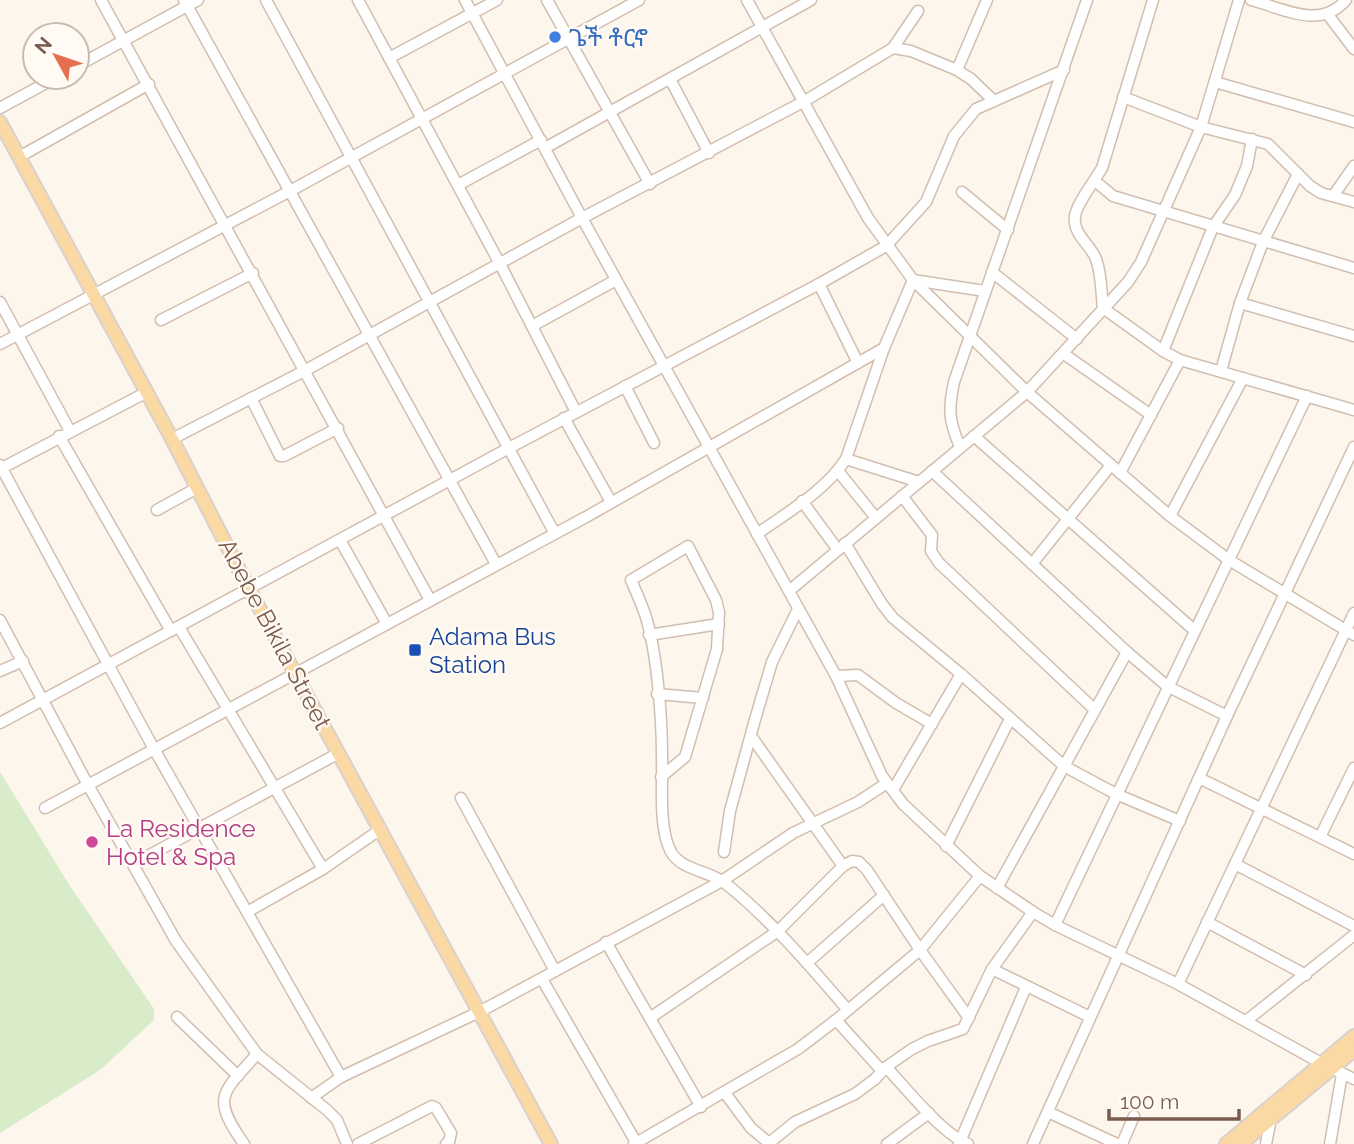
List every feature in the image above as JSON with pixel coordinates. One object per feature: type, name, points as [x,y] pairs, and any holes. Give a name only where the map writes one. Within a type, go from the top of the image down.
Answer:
[{"type":"main road","name":"Abebe Bikila Street","points":[[0,122],[147,392],[249,589],[551,1144]]},
{"type":"main road","points":[[1226,1144],[1332,1068],[1354,1035]]},
{"type":"main road","points":[[1241,1144],[1354,1050]]},
{"type":"street","points":[[101,0],[430,600]]},
{"type":"street","points":[[91,58],[186,3],[198,0]]},
{"type":"street","points":[[266,0],[554,532]]},
{"type":"street","points":[[358,0],[576,412]]},
{"type":"street","points":[[465,0],[616,280],[836,676],[882,776],[904,804],[980,876],[1033,912],[1178,984],[1354,1079]]},
{"type":"street","points":[[389,58],[497,0]]},
{"type":"street","points":[[547,0],[650,184]]},
{"type":"street","points":[[0,344],[290,191],[638,0]]},
{"type":"street","points":[[747,0],[868,218],[912,280],[1027,392],[1170,516],[1229,560],[1350,633]]},
{"type":"street","points":[[458,185],[610,113],[811,0]]},
{"type":"street","points":[[957,70],[987,0]]},
{"type":"street","points":[[960,447],[950,423],[949,405],[969,337],[1087,0]]},
{"type":"street","points":[[1153,0],[1102,168],[1079,204],[1074,217],[1084,242],[1096,258],[1103,309],[1180,360],[1354,410]]},
{"type":"street","points":[[789,591],[1027,392],[1136,272],[1201,127],[1239,0]]},
{"type":"street","points":[[1251,0],[1315,17],[1328,15],[1346,0]]},
{"type":"street","points":[[186,3],[496,564]]},
{"type":"street","points":[[172,439],[306,370],[582,218],[803,102],[893,48],[918,11]]},
{"type":"street","points":[[1328,15],[1354,49]]},
{"type":"street","points":[[893,48],[911,51],[957,70],[994,101]]},
{"type":"street","points":[[0,723],[886,246],[926,202],[954,136],[976,108],[1064,70]]},
{"type":"street","points":[[670,79],[709,153]]},
{"type":"street","points":[[1215,82],[1354,122]]},
{"type":"street","points":[[19,157],[149,84]]},
{"type":"street","points":[[0,108],[31,91]]},
{"type":"street","points":[[1123,97],[1201,127],[1268,144],[1310,186],[1354,202]]},
{"type":"street","points":[[1163,351],[1213,227],[1235,195],[1247,166],[1252,139]]},
{"type":"street","points":[[1333,196],[1354,166]]},
{"type":"street","points":[[1221,371],[1240,303],[1263,242],[1298,174]]},
{"type":"street","points":[[1095,181],[1113,195],[1354,268]]},
{"type":"street","points":[[962,192],[1008,230]]},
{"type":"street","points":[[992,272],[1077,338]]},
{"type":"street","points":[[161,320],[253,273]]},
{"type":"street","points":[[532,326],[616,280]]},
{"type":"street","points":[[912,280],[985,291]]},
{"type":"street","points":[[757,534],[838,471],[846,459],[884,348],[912,280]]},
{"type":"street","points":[[819,284],[858,363]]},
{"type":"street","points":[[0,302],[70,430]]},
{"type":"street","points":[[1240,303],[1354,335]]},
{"type":"street","points":[[45,808],[710,448],[884,348]]},
{"type":"street","points":[[1063,354],[1150,415]]},
{"type":"street","points":[[1120,473],[1180,360]]},
{"type":"street","points":[[1170,516],[1243,378]]},
{"type":"street","points":[[625,386],[654,443]]},
{"type":"street","points":[[147,392],[1,467],[154,749],[341,1077]]},
{"type":"street","points":[[1055,925],[1307,396]]},
{"type":"street","points":[[251,398],[280,456],[338,428]]},
{"type":"street","points":[[564,418],[611,502]]},
{"type":"street","points":[[59,436],[323,869]]},
{"type":"street","points":[[974,436],[1194,630]]},
{"type":"street","points":[[1033,1144],[1227,716],[1354,447]]},
{"type":"street","points":[[846,459],[919,482]]},
{"type":"street","points":[[1032,564],[1111,465]]},
{"type":"street","points":[[838,471],[876,518]]},
{"type":"street","points":[[932,471],[1167,687],[1227,716]]},
{"type":"street","points":[[157,510],[197,488]]},
{"type":"street","points":[[902,496],[932,535],[931,551],[939,564],[1095,710]]},
{"type":"street","points":[[802,501],[841,547],[893,618],[1010,719],[1065,765],[1116,794],[1180,821]]},
{"type":"street","points":[[340,540],[387,624]]},
{"type":"street","points":[[661,776],[685,757],[717,649],[719,624],[716,600],[688,546],[631,580],[645,615],[649,635],[657,694],[661,776],[667,844],[672,855],[690,867],[722,881],[778,931],[847,1009]]},
{"type":"street","points":[[724,852],[730,811],[772,662],[798,609]]},
{"type":"street","points":[[1178,984],[1261,808],[1350,633],[1354,613]]},
{"type":"street","points":[[0,620],[88,785],[176,941],[257,1054],[337,1120],[347,1144]]},
{"type":"street","points":[[649,635],[719,624]]},
{"type":"street","points":[[998,888],[1127,652]]},
{"type":"street","points":[[0,671],[23,661]]},
{"type":"street","points":[[311,1098],[341,1077],[481,1011],[722,881],[793,833],[890,787],[961,674]]},
{"type":"street","points":[[836,676],[858,675],[896,703],[932,724]]},
{"type":"street","points":[[657,694],[703,698]]},
{"type":"street","points":[[946,846],[1010,719]]},
{"type":"street","points":[[751,736],[843,866]]},
{"type":"street","points":[[133,864],[340,753]]},
{"type":"street","points":[[1320,837],[1351,784],[1354,768]]},
{"type":"street","points":[[1199,778],[1354,854]]},
{"type":"street","points":[[461,798],[555,971]]},
{"type":"street","points":[[247,912],[323,869],[381,830]]},
{"type":"street","points":[[650,1018],[778,931],[843,866],[852,861],[859,862],[867,870],[969,1018]]},
{"type":"street","points":[[1235,864],[1354,926]]},
{"type":"street","points":[[542,979],[636,1144],[798,1049],[836,1020],[920,950],[980,876]]},
{"type":"street","points":[[807,963],[884,895]]},
{"type":"street","points":[[725,1093],[751,1128],[769,1144],[795,1122],[855,1094],[884,1069],[928,1041],[962,1029],[992,969],[1033,912]]},
{"type":"street","points":[[1207,922],[1306,975]]},
{"type":"street","points":[[1246,1020],[1306,975],[1354,934]]},
{"type":"street","points":[[606,942],[701,1107]]},
{"type":"street","points":[[992,969],[1090,1017]]},
{"type":"street","points":[[836,1020],[962,1143],[1026,987]]},
{"type":"street","points":[[177,1017],[238,1076]]},
{"type":"street","points":[[244,1144],[225,1112],[222,1101],[225,1091],[257,1054]]},
{"type":"street","points":[[1330,1144],[1332,1068]]},
{"type":"street","points":[[358,1144],[432,1106],[451,1133],[446,1144]]},
{"type":"street","points":[[1048,1112],[1117,1144]]},
{"type":"street","points":[[887,1144],[929,1113]]},
{"type":"street","points":[[1122,1144],[1134,1116]]},
{"type":"street","points":[[1266,1144],[1271,1118]]},
{"type":"green space","points":[[0,772],[70,886],[154,1009],[154,1020],[100,1070],[0,1133]]},
{"type":"place","name":"ጌች ቶርኖ","points":[[555,37]]},
{"type":"place","name":"Adama Bus Station","points":[[415,650]]},
{"type":"place","name":"La Residence Hotel & Spa","points":[[92,842]]}]
